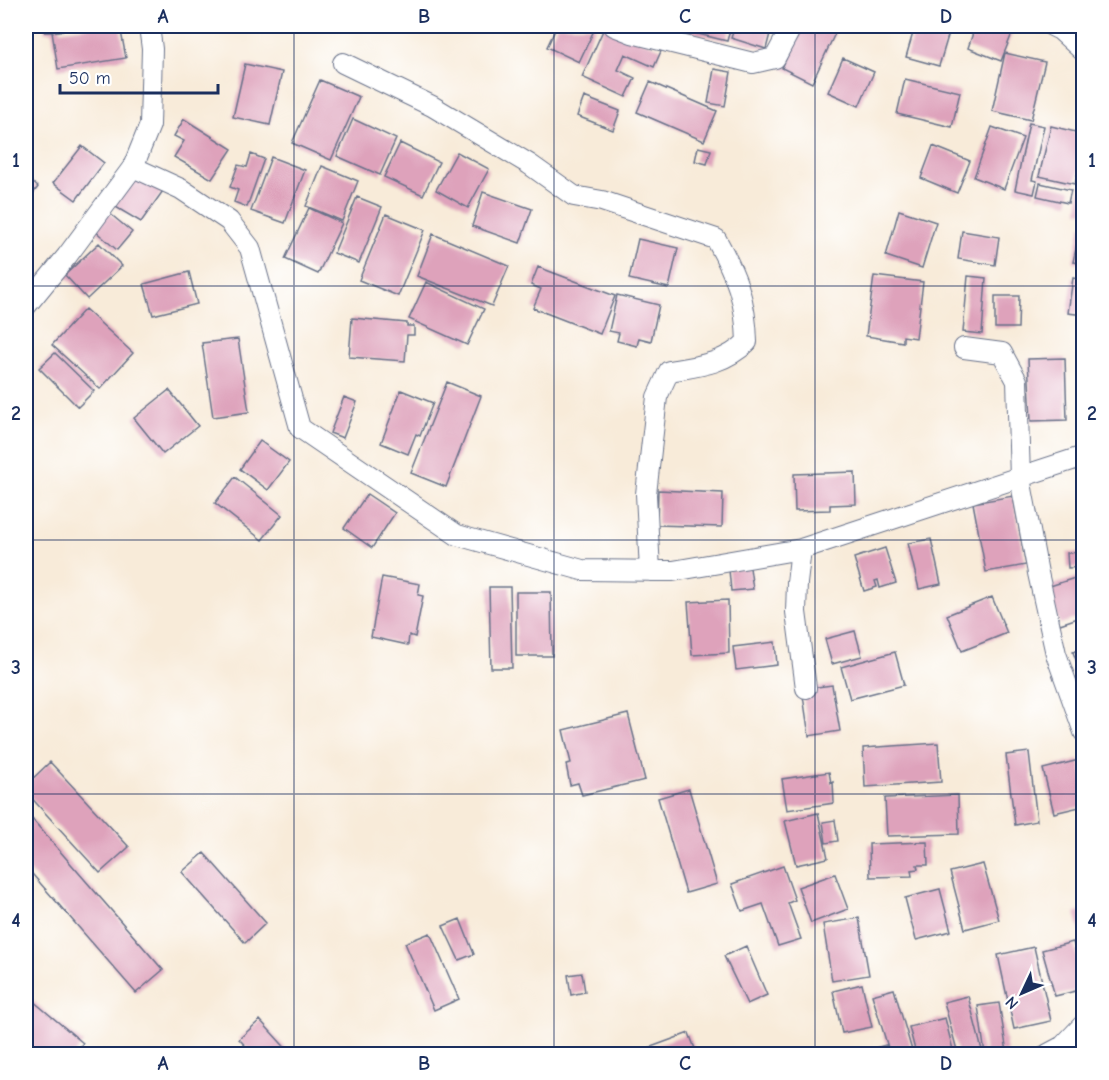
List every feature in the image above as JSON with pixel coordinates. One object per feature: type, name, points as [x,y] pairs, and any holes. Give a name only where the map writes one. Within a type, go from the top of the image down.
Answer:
[{"type":"street","points":[[26,306],[67,256],[133,167],[150,125],[152,49],[149,26]]},
{"type":"street","points":[[614,26],[632,33],[753,63],[775,58],[792,26]]},
{"type":"street","points":[[1052,26],[1060,30],[1083,52]]},
{"type":"street","points":[[343,63],[432,106],[529,164],[574,196],[602,201],[716,239],[734,271],[746,316],[747,342],[734,354],[705,365],[669,371],[657,397],[646,494],[650,571]]},
{"type":"street","points":[[133,167],[182,189],[229,221],[250,248],[300,428],[457,535],[582,570],[673,571],[801,549],[1083,456]]},
{"type":"street","points":[[964,348],[1002,353],[1017,381],[1020,478],[1056,654],[1083,732]]},
{"type":"street","points":[[801,549],[796,583],[796,612],[806,688]]},
{"type":"street","points":[[1048,1054],[1064,1046],[1083,1024]]},
{"type":"building","points":[[44,26],[60,26],[61,31],[45,32]]},
{"type":"building","points":[[93,26],[120,26],[126,58],[58,69],[52,32]]},
{"type":"building","points":[[557,26],[596,26],[579,62],[547,47]]},
{"type":"building","points":[[605,26],[662,49],[654,67],[625,54],[618,70],[635,78],[626,97],[582,77]]},
{"type":"building","points":[[688,26],[731,26],[727,41],[686,31]]},
{"type":"building","points":[[735,26],[772,26],[766,49],[731,38]]},
{"type":"building","points":[[801,26],[828,26],[837,29],[812,83],[782,68]]},
{"type":"building","points":[[915,26],[951,26],[939,66],[906,57]]},
{"type":"building","points":[[992,26],[1013,31],[1001,61],[968,48],[975,27],[990,33]]},
{"type":"building","points":[[1005,53],[1045,62],[1031,120],[992,111]]},
{"type":"building","points":[[843,58],[874,72],[859,106],[828,92]]},
{"type":"building","points":[[245,64],[282,72],[270,125],[233,117]]},
{"type":"building","points":[[714,69],[731,72],[725,106],[708,103]]},
{"type":"building","points":[[905,79],[960,92],[952,127],[897,114]]},
{"type":"building","points":[[320,80],[359,97],[331,160],[292,143]]},
{"type":"building","points":[[650,82],[717,111],[704,141],[637,112]]},
{"type":"building","points":[[584,97],[620,111],[613,130],[577,116]]},
{"type":"building","points":[[184,119],[232,149],[212,179],[174,157],[184,141],[174,136]]},
{"type":"building","points":[[353,119],[396,139],[380,175],[337,156]]},
{"type":"building","points":[[1029,123],[1044,126],[1032,180],[1037,181],[1034,194],[1015,190]]},
{"type":"building","points":[[1051,126],[1084,134],[1084,149],[1075,184],[1039,176]]},
{"type":"building","points":[[992,127],[1023,138],[1004,189],[974,177]]},
{"type":"building","points":[[400,143],[439,162],[423,195],[384,177]]},
{"type":"building","points":[[82,146],[104,163],[76,200],[53,183]]},
{"type":"building","points":[[933,146],[970,161],[957,193],[921,178]]},
{"type":"building","points":[[698,147],[711,150],[707,164],[695,161]]},
{"type":"building","points":[[457,152],[489,169],[468,208],[436,190]]},
{"type":"building","points":[[251,154],[264,159],[247,207],[234,202],[238,190],[230,187],[238,165],[247,167]]},
{"type":"building","points":[[271,157],[305,170],[285,223],[251,211]]},
{"type":"building","points":[[322,166],[358,181],[342,221],[306,206]]},
{"type":"building","points":[[137,171],[165,188],[141,222],[114,206]]},
{"type":"building","points":[[26,177],[38,187],[26,202]]},
{"type":"building","points":[[1040,183],[1071,190],[1068,203],[1037,196]]},
{"type":"building","points":[[1080,186],[1084,187],[1084,212],[1078,211]]},
{"type":"building","points":[[483,192],[532,209],[520,243],[472,226]]},
{"type":"building","points":[[357,197],[382,207],[359,263],[334,253]]},
{"type":"building","points":[[309,208],[342,223],[318,274],[285,259]]},
{"type":"building","points":[[899,210],[936,222],[922,268],[886,256]]},
{"type":"building","points":[[108,212],[132,232],[117,250],[93,229]]},
{"type":"building","points":[[386,214],[425,230],[398,296],[359,280]]},
{"type":"building","points":[[1081,226],[1084,226],[1084,264],[1073,262]]},
{"type":"building","points":[[962,231],[999,237],[995,265],[958,259]]},
{"type":"building","points":[[433,234],[509,266],[492,306],[417,276]]},
{"type":"building","points":[[638,239],[678,248],[669,288],[629,279]]},
{"type":"building","points":[[99,243],[122,266],[87,299],[65,275]]},
{"type":"building","points":[[538,267],[615,296],[600,334],[533,308],[541,289],[531,285]]},
{"type":"building","points":[[189,272],[197,304],[153,315],[144,284]]},
{"type":"building","points":[[874,276],[923,282],[916,338],[903,336],[903,342],[866,336]]},
{"type":"building","points":[[968,276],[986,278],[982,334],[963,332]]},
{"type":"building","points":[[1073,278],[1084,280],[1084,315],[1068,313]]},
{"type":"building","points":[[426,282],[484,309],[467,345],[409,319]]},
{"type":"building","points":[[617,295],[659,305],[651,341],[639,338],[637,346],[617,341],[619,333],[609,331]]},
{"type":"building","points":[[995,296],[1019,296],[1018,328],[995,328]]},
{"type":"building","points":[[85,309],[133,353],[100,389],[52,345]]},
{"type":"building","points":[[352,318],[407,323],[407,326],[414,326],[414,335],[407,335],[405,361],[349,357]]},
{"type":"building","points":[[238,339],[249,412],[213,417],[202,343]]},
{"type":"building","points":[[55,353],[94,391],[78,407],[39,368]]},
{"type":"building","points":[[1065,358],[1067,420],[1031,421],[1028,359]]},
{"type":"building","points":[[447,382],[481,396],[446,487],[411,473]]},
{"type":"building","points":[[169,390],[198,426],[163,454],[134,418]]},
{"type":"building","points":[[401,390],[433,403],[420,436],[416,434],[408,454],[381,443]]},
{"type":"building","points":[[344,397],[357,402],[343,438],[330,433]]},
{"type":"building","points":[[260,441],[289,462],[268,490],[240,469]]},
{"type":"building","points":[[855,472],[856,504],[830,505],[830,510],[795,511],[794,474]]},
{"type":"building","points":[[235,477],[282,515],[262,540],[215,503]]},
{"type":"building","points":[[658,490],[723,493],[722,527],[657,525]]},
{"type":"building","points":[[367,494],[395,513],[372,548],[344,528]]},
{"type":"building","points":[[1013,496],[1026,565],[986,572],[973,503]]},
{"type":"building","points":[[931,539],[941,584],[919,589],[908,543]]},
{"type":"building","points":[[885,548],[896,583],[880,588],[878,580],[875,581],[877,587],[864,591],[854,558]]},
{"type":"building","points":[[1084,552],[1084,567],[1068,568],[1067,553]]},
{"type":"building","points":[[750,568],[753,589],[731,591],[729,570]]},
{"type":"building","points":[[1084,575],[1084,616],[1060,624],[1047,587]]},
{"type":"building","points":[[382,577],[420,584],[418,595],[423,596],[415,637],[409,635],[408,645],[371,637]]},
{"type":"building","points":[[489,587],[510,587],[512,668],[491,668]]},
{"type":"building","points":[[516,592],[551,592],[552,656],[516,656]]},
{"type":"building","points":[[992,597],[1007,633],[962,651],[947,615]]},
{"type":"building","points":[[728,600],[729,653],[692,655],[688,602]]},
{"type":"building","points":[[855,631],[862,656],[832,664],[825,639]]},
{"type":"building","points":[[775,642],[777,665],[736,670],[733,647]]},
{"type":"building","points":[[1084,648],[1084,679],[1083,679],[1073,652]]},
{"type":"building","points":[[895,652],[904,685],[850,699],[841,667]]},
{"type":"building","points":[[832,685],[840,731],[809,736],[802,689]]},
{"type":"building","points":[[628,714],[645,780],[582,795],[578,783],[570,785],[566,764],[571,763],[563,730]]},
{"type":"building","points":[[938,743],[941,782],[865,787],[863,748]]},
{"type":"building","points":[[1029,752],[1037,821],[1015,825],[1006,755]]},
{"type":"building","points":[[1079,760],[1084,780],[1084,806],[1054,813],[1043,769]]},
{"type":"building","points":[[50,762],[129,847],[100,873],[26,792],[26,785]]},
{"type":"building","points":[[829,772],[831,783],[833,782],[834,803],[787,810],[782,779]]},
{"type":"building","points":[[689,789],[717,884],[686,893],[658,798]]},
{"type":"building","points":[[958,795],[959,834],[887,836],[885,798]]},
{"type":"building","points":[[818,813],[828,858],[796,865],[785,821]]},
{"type":"building","points":[[32,819],[163,970],[136,993],[26,867],[26,824]]},
{"type":"building","points":[[835,820],[838,841],[826,843],[823,822]]},
{"type":"building","points":[[927,842],[928,865],[917,865],[918,869],[911,870],[912,876],[870,877],[869,844]]},
{"type":"building","points":[[204,853],[266,923],[245,943],[182,872]]},
{"type":"building","points":[[983,864],[999,920],[965,929],[950,872]]},
{"type":"building","points":[[783,866],[795,900],[788,903],[801,939],[778,946],[763,904],[742,911],[732,884]]},
{"type":"building","points":[[835,874],[848,909],[811,923],[798,887]]},
{"type":"building","points":[[940,889],[951,931],[916,940],[905,898]]},
{"type":"building","points":[[1084,910],[1084,941],[1083,941],[1075,913]]},
{"type":"building","points":[[859,918],[869,975],[832,981],[823,924]]},
{"type":"building","points":[[460,919],[474,954],[459,960],[443,926]]},
{"type":"building","points":[[430,933],[459,999],[434,1010],[405,943]]},
{"type":"building","points":[[1073,942],[1084,979],[1084,989],[1055,996],[1042,950]]},
{"type":"building","points":[[746,946],[767,995],[747,1004],[724,956]]},
{"type":"building","points":[[1034,947],[1051,1021],[1014,1029],[998,955]]},
{"type":"building","points":[[582,973],[585,992],[571,995],[568,975]]},
{"type":"building","points":[[862,984],[872,1027],[842,1033],[833,991]]},
{"type":"building","points":[[894,989],[913,1054],[890,1054],[872,995]]},
{"type":"building","points":[[26,995],[83,1043],[74,1054],[39,1054],[26,1043]]},
{"type":"building","points":[[968,996],[983,1054],[958,1054],[944,1002]]},
{"type":"building","points":[[999,1003],[1007,1052],[985,1054],[978,1006]]},
{"type":"building","points":[[945,1018],[954,1054],[916,1054],[909,1027]]},
{"type":"building","points":[[260,1020],[291,1054],[253,1054],[239,1039]]},
{"type":"building","points":[[689,1033],[697,1054],[632,1054]]},
{"type":"building","points":[[886,1045],[888,1054],[854,1054]]}]
